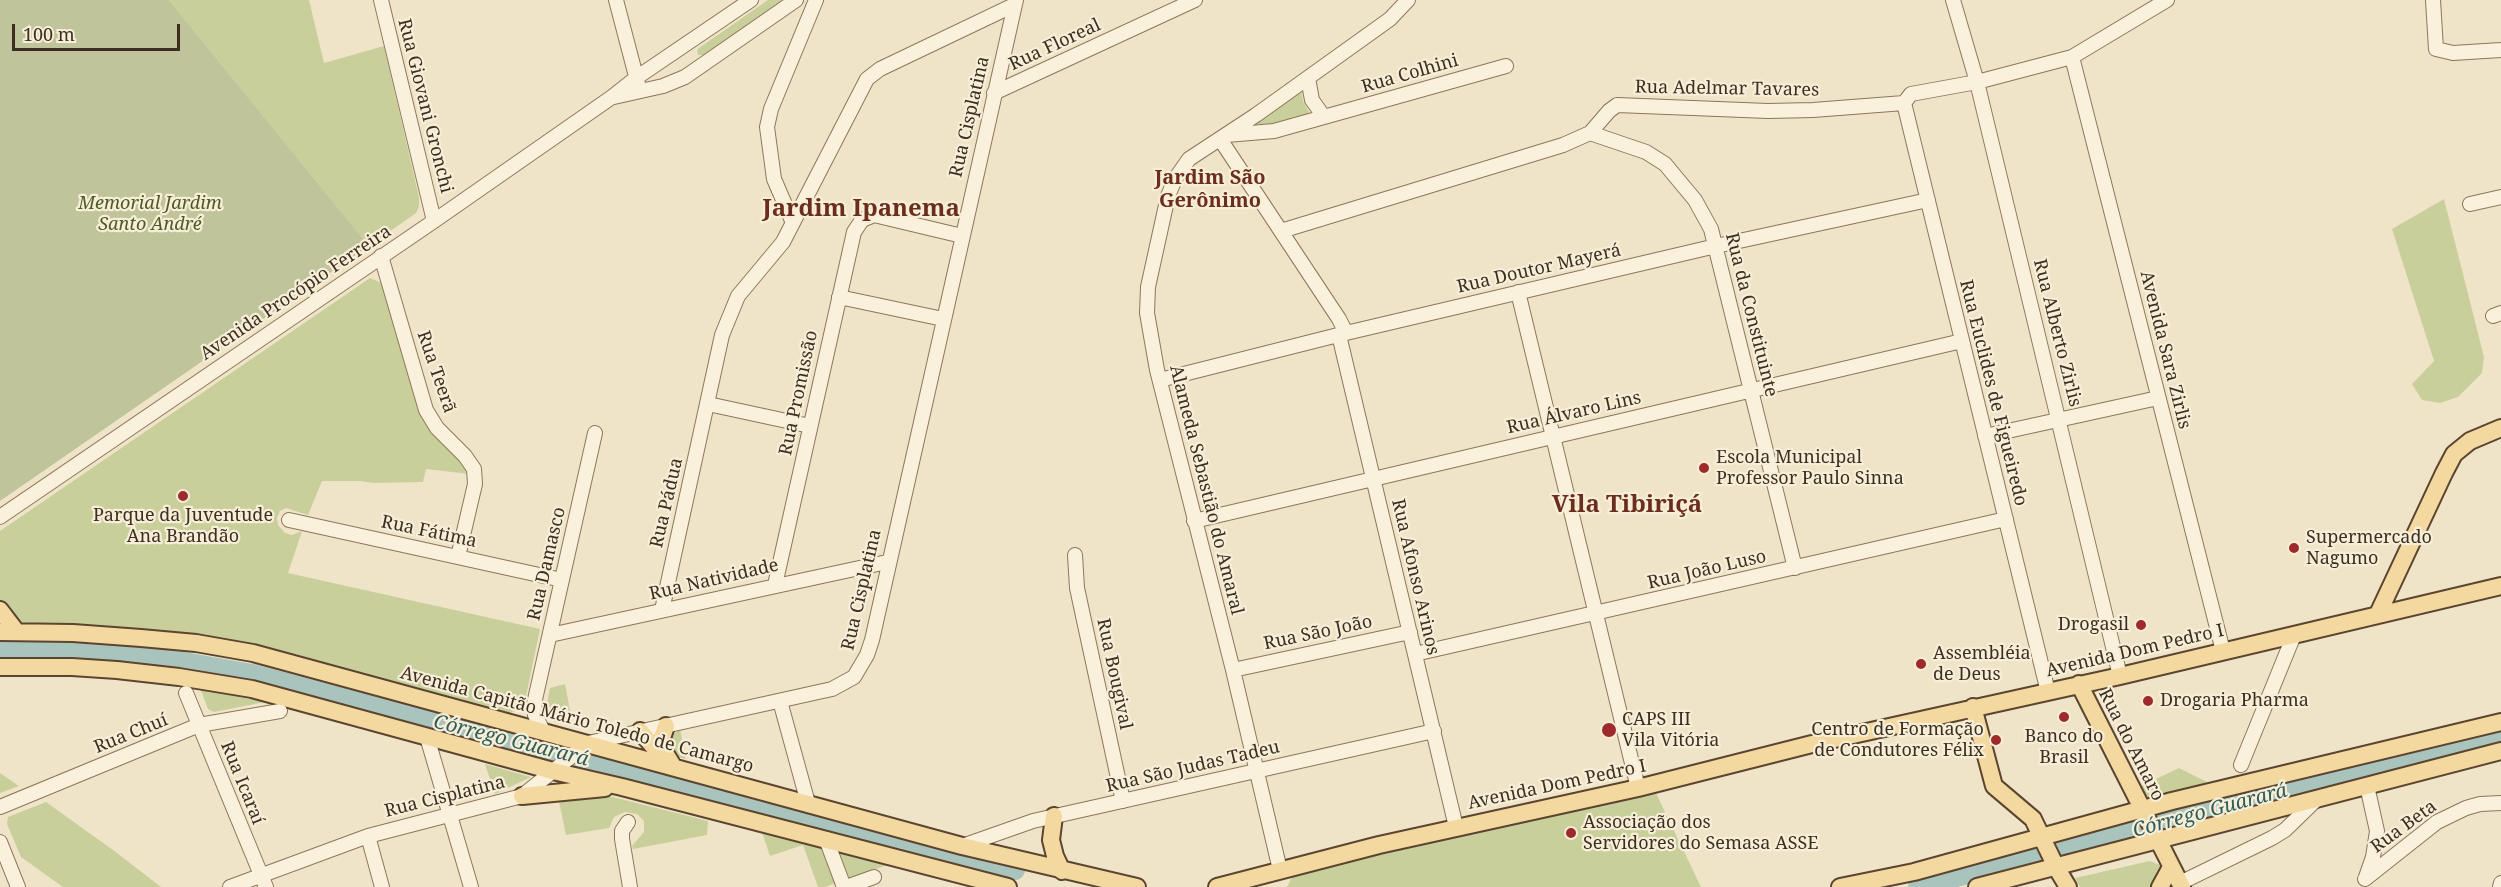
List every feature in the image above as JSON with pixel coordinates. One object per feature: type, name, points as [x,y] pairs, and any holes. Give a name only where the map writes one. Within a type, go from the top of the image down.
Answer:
[{"type":"main road","points":[[2378,615],[2454,454],[2470,441],[2501,428]]},
{"type":"main road","name":"Avenida Dom Pedro I","points":[[1217,887],[1244,884],[1280,870],[1456,827],[1638,789],[1812,744],[2120,676],[2501,586]]},
{"type":"main road","points":[[0,610],[8,632]]},
{"type":"main road","name":"Avenida Capitão Mário Toledo de Camargo","points":[[8,632],[141,638],[195,643],[253,653],[543,731],[583,747],[670,765],[962,846],[1137,887]]},
{"type":"main road","points":[[0,667],[72,666],[217,683],[303,702],[427,736],[559,766],[622,787],[1008,887]]},
{"type":"main road","name":"Rua do Amaro","points":[[2079,684],[2181,885]]},
{"type":"main road","points":[[1973,707],[1992,782],[2001,793],[2029,815],[2068,887]]},
{"type":"main road","points":[[1840,887],[1914,872],[2049,851],[2150,825],[2501,722]]},
{"type":"main road","points":[[666,726],[662,748],[670,765]]},
{"type":"main road","points":[[640,731],[670,765]]},
{"type":"main road","points":[[1977,887],[2049,851],[2150,825],[2317,799],[2501,751]]},
{"type":"main road","points":[[522,796],[622,787]]},
{"type":"main road","points":[[1054,816],[1052,840],[1055,856],[1062,871]]},
{"type":"main road","points":[[2160,887],[2171,867]]},
{"type":"main road","points":[[1273,887],[1280,870]]},
{"type":"street","name":"Rua Giovani Gronchi","points":[[381,0],[434,221]]},
{"type":"street","points":[[616,0],[640,92]]},
{"type":"street","name":"Avenida Procópio Ferreira","points":[[0,517],[434,221],[751,0]]},
{"type":"street","name":"Avenida Procópio Ferreira","points":[[612,97],[663,86],[685,77],[796,0]]},
{"type":"street","points":[[794,223],[774,179],[767,127],[771,109],[816,0]]},
{"type":"street","name":"Rua Floreal","points":[[994,93],[1196,0]]},
{"type":"street","name":"Alameda Sebastião do Amaral","points":[[1280,870],[1233,669],[1160,380],[1148,325],[1147,299],[1168,196],[1175,179],[1189,159],[1390,19],[1408,0]]},
{"type":"street","name":"Rua Alberto Zirlis","points":[[1953,0],[1977,82],[2120,676]]},
{"type":"street","name":"Rua Adelmar Tavares","points":[[1281,231],[1563,145],[1590,132],[1617,105],[1813,111],[1904,103],[1911,94],[1977,82],[2072,57],[2167,0]]},
{"type":"street","points":[[2433,0],[2436,49],[2453,52],[2501,50]]},
{"type":"street","name":"Rua Pádua","points":[[662,610],[722,334],[743,288],[783,242],[867,79],[880,69],[1015,2]]},
{"type":"street","name":"Rua Cisplatina","points":[[230,887],[263,881],[368,836],[522,796],[583,747],[640,731],[839,687],[854,677],[862,667],[872,640],[1015,2]]},
{"type":"street","name":"Avenida Sara Zirlis","points":[[2072,57],[2223,651]]},
{"type":"street","name":"Rua Colhini","points":[[1223,137],[1274,131],[1506,66]]},
{"type":"street","points":[[1308,78],[1312,100],[1324,117]]},
{"type":"street","name":"Rua Euclides de Figueiredo","points":[[1904,103],[2048,692]]},
{"type":"street","name":"Rua da Constituinte","points":[[1590,132],[1646,152],[1665,164],[1695,200],[1711,229],[1795,568]]},
{"type":"street","name":"Rua Afonso Arinos","points":[[1223,137],[1339,319],[1373,479],[1456,827]]},
{"type":"street","points":[[2470,204],[2501,197]]},
{"type":"street","name":"Rua Doutor Mayerá","points":[[1160,380],[1518,292],[1928,200]]},
{"type":"street","name":"Rua Promissão","points":[[775,585],[854,232],[862,220],[870,215],[880,215],[962,236]]},
{"type":"street","name":"Rua Teerã","points":[[381,256],[426,410],[437,428],[465,456],[474,469],[475,484],[458,557]]},
{"type":"street","points":[[1518,292],[1638,789]]},
{"type":"street","points":[[839,297],[943,320]]},
{"type":"street","name":"Rua Álvaro Lins","points":[[1194,521],[1962,341]]},
{"type":"street","points":[[1985,436],[2158,398]]},
{"type":"street","points":[[708,404],[810,426]]},
{"type":"street","name":"Rua Damasco","points":[[534,704],[595,433]]},
{"type":"street","name":"Rua João Luso","points":[[1415,654],[2006,519]]},
{"type":"street","name":"Rua Fátima","points":[[289,520],[562,580]]},
{"type":"street","name":"Rua Bougival","points":[[1075,555],[1077,588],[1123,801]]},
{"type":"street","name":"Rua Natividade","points":[[550,635],[888,562]]},
{"type":"street","name":"Rua São João","points":[[1233,669],[1410,632]]},
{"type":"street","points":[[2241,765],[2294,635]]},
{"type":"street","name":"Rua Icaraí","points":[[186,693],[263,881]]},
{"type":"street","points":[[780,701],[808,803]]},
{"type":"street","points":[[513,724],[534,704]]},
{"type":"street","points":[[534,704],[543,731]]},
{"type":"street","name":"Rua Chuí","points":[[0,807],[199,725],[280,711]]},
{"type":"street","name":"Rua São Judas Tadeu","points":[[962,846],[1033,821],[1434,730]]},
{"type":"street","points":[[427,736],[471,887]]},
{"type":"street","points":[[2364,883],[2373,858],[2377,831],[2367,786]]},
{"type":"street","points":[[2181,885],[2272,838],[2284,830],[2317,799]]},
{"type":"street","name":"Rua Beta","points":[[2364,883],[2437,822],[2466,808],[2480,804],[2501,803]]},
{"type":"street","points":[[628,822],[622,831],[622,839],[630,887]]},
{"type":"street","points":[[368,836],[382,887]]},
{"type":"street","points":[[826,839],[845,887],[874,877]]},
{"type":"street","points":[[0,842],[18,887]]},
{"type":"green space","name":"Memorial Jardim Santo André","points":[[0,0],[169,0],[369,246],[0,501]]},
{"type":"green space","points":[[169,0],[309,0],[324,63],[384,46],[419,197],[419,207],[416,213],[369,246]]},
{"type":"green space","points":[[768,0],[782,0],[704,55],[698,55],[699,48]]},
{"type":"green space","points":[[1301,90],[1303,101],[1310,114],[1263,127],[1258,124],[1259,120]]},
{"type":"green space","points":[[2444,199],[2484,357],[2482,373],[2458,397],[2440,403],[2422,400],[2412,384],[2434,361],[2392,229]]},
{"type":"green space","name":"Parque da Juventude Ana Brandão","points":[[370,278],[382,283],[424,420],[435,435],[465,465],[469,474],[426,469],[423,482],[322,481],[308,515],[286,508],[280,511],[277,518],[278,525],[285,533],[292,535],[302,531],[288,573],[540,629],[525,701],[520,709],[510,713],[263,649],[21,625],[13,618],[0,600],[0,531]]},
{"type":"green space","points":[[565,684],[573,726],[555,722],[547,714],[546,709],[550,688]]},
{"type":"green space","points":[[200,688],[270,701],[214,712],[208,709]]},
{"type":"green space","points":[[680,729],[686,759],[679,757],[670,745],[672,735]]},
{"type":"green space","points":[[485,764],[531,777],[495,794]]},
{"type":"green space","points":[[2179,768],[2209,783],[2151,798],[2142,796],[2137,788]]},
{"type":"green space","points":[[0,773],[19,786],[0,793]]},
{"type":"green space","name":"Associação dos Servidores do Semasa ASSE","points":[[1655,791],[1701,887],[1287,887],[1292,877],[1307,871]]},
{"type":"green space","points":[[601,794],[708,821],[707,835],[633,849],[632,846],[644,832],[644,821],[637,814],[625,812],[614,817],[609,828],[566,835],[558,797]]},
{"type":"green space","points":[[46,802],[161,887],[63,887],[21,857],[7,824],[8,817]]},
{"type":"green space","points":[[762,832],[887,865],[825,887],[818,887],[803,845],[770,856]]},
{"type":"green space","points":[[2150,861],[2162,866],[2158,887],[2080,887],[2075,878]]},
{"type":"waterway","name":"Córrego Guarará","points":[[0,650],[94,651],[156,657],[252,674],[589,763],[848,826],[1015,870]]},
{"type":"waterway","name":"Córrego Guarará","points":[[1918,887],[2501,735]]},
{"type":"place","name":"Escola Municipal Professor Paulo Sinna","points":[[1704,468]]},
{"type":"place","name":"Parque da Juventude Ana Brandão","points":[[183,496]]},
{"type":"place","name":"Supermercado Nagumo","points":[[2294,548]]},
{"type":"place","name":"Drogasil","points":[[2141,625]]},
{"type":"place","name":"Assembléia de Deus","points":[[1921,664]]},
{"type":"place","name":"Drogaria Pharma","points":[[2148,701]]},
{"type":"place","name":"Banco do Brasil","points":[[2064,717]]},
{"type":"place","name":"CAPS III Vila Vitória","points":[[1609,730]]},
{"type":"place","name":"Centro de Formação de Condutores Félix","points":[[1996,740]]},
{"type":"place","name":"Associação dos Servidores do Semasa ASSE","points":[[1571,833]]},
{"type":"district","name":"Jardim São Gerônimo","points":[[1210,190]]},
{"type":"district","name":"Jardim Ipanema","points":[[861,209]]},
{"type":"district","name":"Vila Tibiriçá","points":[[1627,505]]}]
